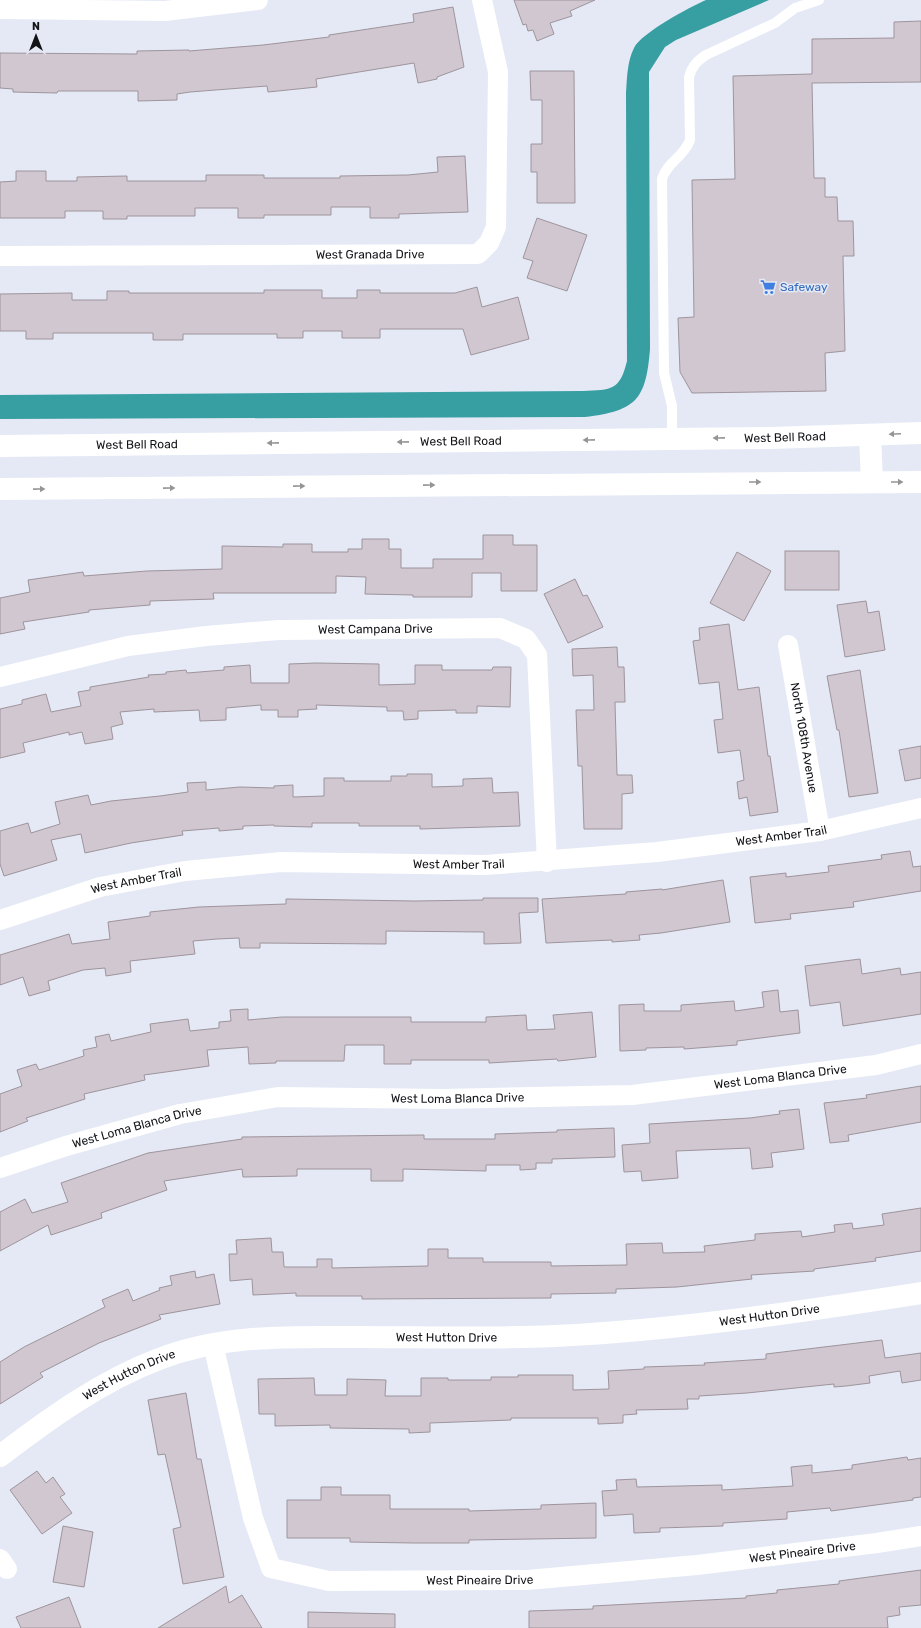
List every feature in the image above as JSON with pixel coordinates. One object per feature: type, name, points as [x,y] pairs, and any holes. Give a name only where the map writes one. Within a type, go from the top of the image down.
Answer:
[{"type":"main road","name":"West Bell Road","points":[[0,446],[672,439],[921,433]]},
{"type":"main road","points":[[870,435],[872,482]]},
{"type":"main road","points":[[0,489],[921,482]]},
{"type":"main road","name":"West Hutton Drive","points":[[0,1456],[50,1418],[121,1376],[160,1358],[214,1344],[252,1338],[484,1338],[555,1336],[626,1331],[726,1321],[921,1293]]},
{"type":"street","points":[[0,9],[165,11],[258,0]]},
{"type":"street","name":"West Granada Drive","points":[[0,256],[478,254],[489,243],[496,227],[498,72],[482,0]]},
{"type":"street","name":"West Campana Drive","points":[[0,677],[128,646],[206,636],[279,630],[500,628],[526,639],[537,655],[547,862]]},
{"type":"street","name":"North 108th Avenue","points":[[788,645],[820,831]]},
{"type":"street","name":"West Amber Trail","points":[[0,920],[100,887],[185,871],[281,862],[485,865],[547,862],[657,852],[820,831],[921,808]]},
{"type":"street","name":"West Loma Blanca Drive","points":[[0,1168],[66,1146],[180,1114],[278,1097],[443,1099],[632,1095],[876,1065],[921,1054]]},
{"type":"street","name":"West Pineaire Drive","points":[[214,1344],[253,1518],[271,1568],[329,1581],[527,1580],[697,1564],[869,1544],[921,1536]]},
{"type":"lane","points":[[672,439],[672,406],[664,373],[662,179],[665,170],[687,149],[690,140],[689,76],[692,68],[706,55],[775,23],[795,8],[819,0]]},
{"type":"water","points":[[706,0],[769,0],[676,40],[665,47],[649,72],[650,349],[645,380],[641,391],[635,400],[627,406],[616,411],[585,417],[0,419],[0,395],[583,391],[608,389],[618,383],[627,361],[626,93],[630,59],[638,42],[646,35],[678,14]]},
{"type":"building","points":[[514,0],[595,0],[570,11],[572,16],[550,23],[554,34],[537,41],[533,30],[528,31],[526,24],[523,25]]},
{"type":"building","points":[[453,7],[464,67],[437,77],[437,79],[418,83],[414,63],[316,79],[317,87],[268,92],[267,86],[190,92],[177,94],[177,100],[138,101],[138,91],[58,91],[57,93],[13,92],[13,89],[0,88],[0,53],[137,54],[137,51],[189,51],[263,45],[329,37],[329,35],[414,22],[413,14]]},
{"type":"building","points":[[921,21],[921,82],[812,83],[814,178],[825,178],[825,197],[837,197],[838,221],[853,221],[854,256],[843,256],[845,351],[825,353],[826,391],[692,393],[680,372],[678,318],[694,317],[692,180],[735,179],[733,76],[812,74],[812,39],[894,38],[894,22]]},
{"type":"building","points":[[530,71],[574,71],[575,203],[537,203],[537,172],[531,172],[531,144],[542,144],[542,100],[531,100]]},
{"type":"building","points":[[465,156],[468,212],[399,214],[399,218],[370,218],[370,207],[331,207],[331,215],[264,215],[264,218],[238,218],[238,208],[195,208],[195,216],[127,216],[127,219],[103,219],[103,211],[65,211],[65,218],[0,218],[0,182],[16,181],[16,171],[46,171],[46,181],[77,181],[77,177],[127,176],[127,181],[206,181],[206,175],[264,175],[264,178],[340,178],[340,176],[408,175],[438,172],[437,157]]},
{"type":"building","points":[[537,218],[587,235],[567,291],[527,278],[533,261],[523,258]]},
{"type":"building","points":[[477,287],[482,307],[518,297],[529,339],[471,355],[463,329],[380,329],[380,338],[342,338],[342,331],[303,331],[303,338],[277,338],[277,334],[183,334],[183,340],[153,340],[153,333],[53,333],[53,339],[26,339],[26,331],[0,331],[0,294],[72,293],[72,300],[107,300],[107,291],[129,291],[129,293],[264,293],[264,290],[322,290],[322,298],[357,298],[357,290],[380,290],[380,293],[455,293]]},
{"type":"building","points":[[483,535],[513,535],[513,545],[537,545],[537,591],[501,591],[501,573],[472,573],[472,597],[413,597],[413,595],[365,594],[366,577],[336,576],[336,593],[213,593],[214,599],[150,601],[150,605],[89,610],[89,612],[23,622],[25,629],[0,634],[0,598],[30,592],[28,580],[83,572],[84,576],[147,571],[222,569],[222,546],[283,547],[283,544],[312,544],[312,552],[348,552],[348,549],[362,549],[362,539],[389,539],[389,549],[401,549],[401,568],[433,568],[433,559],[483,559]]},
{"type":"building","points":[[785,551],[839,551],[839,590],[785,590]]},
{"type":"building","points":[[737,552],[771,571],[744,621],[710,603]]},
{"type":"building","points":[[575,579],[583,596],[587,595],[603,627],[568,643],[544,594]]},
{"type":"building","points":[[866,601],[868,613],[879,611],[885,650],[845,657],[837,605]]},
{"type":"building","points":[[729,624],[738,690],[759,687],[768,756],[770,756],[778,812],[750,816],[747,797],[739,799],[737,782],[744,780],[740,750],[718,753],[714,720],[723,719],[719,682],[699,684],[693,641],[700,640],[699,628]]},
{"type":"building","points":[[617,647],[618,667],[624,667],[625,702],[615,702],[617,775],[632,775],[633,793],[622,794],[622,829],[584,829],[582,766],[578,766],[576,710],[594,710],[593,675],[573,676],[572,649]]},
{"type":"building","points":[[289,664],[379,664],[379,685],[415,684],[415,665],[442,665],[442,670],[492,670],[493,667],[511,667],[510,707],[477,706],[477,713],[456,713],[456,710],[418,711],[418,719],[404,720],[403,711],[387,711],[387,707],[316,705],[317,709],[298,710],[298,717],[278,717],[278,710],[261,710],[261,705],[226,708],[226,720],[200,721],[199,710],[154,712],[154,709],[120,712],[123,724],[111,727],[113,739],[85,744],[82,732],[69,735],[69,732],[23,743],[25,752],[0,758],[0,709],[22,704],[22,700],[46,694],[51,712],[81,706],[78,692],[90,690],[90,687],[149,677],[148,675],[166,674],[166,672],[186,670],[187,673],[224,670],[224,667],[250,665],[251,683],[289,683]]},
{"type":"building","points":[[860,670],[878,793],[849,797],[839,730],[837,730],[827,676]]},
{"type":"building","points":[[921,746],[921,778],[905,781],[899,750]]},
{"type":"building","points":[[407,774],[432,774],[432,787],[463,786],[463,779],[492,778],[493,793],[518,792],[520,826],[420,829],[420,826],[359,826],[359,823],[312,823],[312,827],[274,825],[243,826],[243,829],[219,831],[219,828],[182,831],[183,835],[131,843],[85,853],[81,834],[51,840],[57,860],[4,876],[0,864],[0,831],[28,823],[31,833],[60,824],[55,802],[88,795],[91,805],[111,801],[160,796],[188,792],[187,783],[206,782],[206,790],[240,787],[274,788],[274,786],[293,785],[293,797],[324,796],[324,778],[344,778],[344,781],[391,781],[391,776],[407,776]]},
{"type":"building","points":[[910,851],[913,867],[921,866],[921,891],[853,902],[854,907],[790,914],[791,919],[755,923],[750,877],[786,873],[786,877],[829,872],[828,866],[882,859],[881,855]]},
{"type":"building","points":[[723,880],[730,922],[639,935],[640,940],[546,943],[542,899],[626,894],[626,892],[662,890]]},
{"type":"building","points":[[483,898],[538,898],[538,912],[519,913],[521,943],[484,944],[484,932],[386,931],[386,944],[260,943],[260,948],[240,948],[239,938],[217,939],[193,941],[195,954],[130,961],[131,972],[106,976],[105,968],[83,970],[48,981],[50,990],[29,996],[23,977],[0,985],[0,955],[69,934],[72,944],[110,939],[108,922],[150,916],[150,912],[199,907],[286,904],[286,899],[415,901],[483,900]]},
{"type":"building","points":[[860,959],[862,974],[900,968],[901,975],[921,972],[921,1014],[843,1026],[840,1002],[810,1006],[805,966]]},
{"type":"building","points":[[778,990],[780,1012],[798,1010],[800,1033],[737,1041],[737,1045],[684,1049],[684,1047],[646,1048],[646,1050],[620,1051],[619,1005],[644,1004],[644,1011],[681,1011],[681,1005],[734,1001],[735,1011],[764,1007],[762,992]]},
{"type":"building","points":[[248,1009],[248,1020],[282,1017],[411,1017],[411,1022],[486,1022],[486,1017],[526,1015],[527,1030],[555,1029],[553,1015],[592,1012],[596,1057],[558,1061],[557,1059],[489,1063],[489,1060],[411,1060],[411,1064],[384,1064],[384,1045],[345,1045],[344,1061],[276,1061],[276,1063],[249,1064],[248,1047],[207,1050],[209,1066],[144,1075],[145,1080],[84,1094],[85,1099],[26,1118],[28,1121],[0,1132],[0,1094],[22,1086],[17,1070],[36,1064],[39,1070],[84,1056],[83,1050],[97,1047],[95,1037],[109,1034],[111,1041],[151,1032],[150,1024],[188,1019],[190,1031],[219,1028],[219,1022],[231,1021],[230,1010]]},
{"type":"building","points":[[921,1086],[921,1122],[848,1135],[849,1141],[830,1143],[824,1103],[867,1098],[866,1095]]},
{"type":"building","points":[[799,1109],[804,1149],[771,1153],[773,1167],[752,1169],[750,1148],[676,1151],[678,1178],[642,1181],[641,1171],[624,1172],[622,1145],[650,1143],[649,1124],[750,1118],[780,1114],[779,1111]]},
{"type":"building","points":[[614,1128],[615,1157],[552,1159],[552,1163],[536,1163],[536,1169],[520,1170],[520,1165],[486,1165],[486,1171],[403,1169],[403,1181],[371,1181],[371,1169],[297,1169],[297,1176],[243,1177],[242,1169],[164,1181],[167,1190],[101,1213],[102,1218],[51,1235],[48,1225],[0,1251],[0,1212],[25,1199],[32,1213],[68,1202],[61,1183],[148,1153],[242,1139],[242,1137],[424,1135],[424,1139],[495,1139],[495,1134]]},
{"type":"building","points":[[921,1208],[921,1251],[875,1258],[876,1261],[814,1269],[814,1271],[751,1275],[752,1279],[677,1287],[616,1289],[616,1293],[551,1294],[551,1298],[362,1299],[362,1296],[296,1296],[296,1293],[253,1295],[252,1279],[230,1281],[229,1254],[237,1254],[236,1240],[271,1238],[272,1252],[283,1252],[284,1267],[317,1267],[317,1259],[332,1259],[332,1268],[428,1266],[428,1249],[448,1249],[448,1258],[483,1258],[483,1262],[551,1262],[551,1266],[627,1265],[626,1244],[662,1243],[663,1253],[705,1252],[704,1246],[755,1240],[755,1234],[801,1231],[802,1237],[835,1232],[834,1225],[852,1223],[853,1229],[884,1225],[882,1214]]},
{"type":"building","points":[[195,1271],[196,1278],[214,1274],[220,1304],[159,1315],[161,1319],[99,1343],[40,1373],[43,1377],[0,1404],[0,1362],[24,1347],[105,1307],[102,1300],[128,1289],[133,1301],[160,1290],[159,1288],[172,1285],[170,1276]]},
{"type":"building","points":[[882,1340],[885,1358],[921,1353],[921,1380],[902,1383],[900,1371],[869,1376],[870,1383],[846,1386],[834,1387],[834,1384],[747,1393],[699,1396],[699,1399],[687,1399],[688,1409],[636,1410],[637,1414],[623,1415],[623,1423],[598,1424],[598,1418],[511,1418],[511,1420],[430,1423],[430,1432],[409,1433],[409,1429],[330,1428],[330,1425],[275,1426],[275,1414],[259,1414],[258,1379],[314,1378],[315,1395],[347,1395],[347,1379],[386,1380],[385,1396],[421,1396],[421,1378],[448,1378],[448,1380],[491,1380],[491,1377],[518,1377],[518,1375],[573,1375],[573,1390],[609,1389],[608,1371],[644,1369],[644,1367],[705,1365],[704,1363],[766,1359],[766,1354]]},
{"type":"building","points":[[186,1393],[197,1459],[201,1459],[224,1577],[183,1584],[173,1529],[181,1527],[165,1454],[158,1455],[148,1400]]},
{"type":"building","points":[[907,1457],[908,1460],[921,1458],[921,1497],[913,1498],[913,1500],[831,1511],[830,1508],[787,1512],[787,1519],[723,1523],[723,1526],[660,1528],[660,1532],[634,1533],[633,1514],[604,1516],[602,1491],[617,1490],[616,1480],[636,1479],[637,1487],[722,1485],[722,1490],[793,1486],[791,1467],[812,1465],[812,1473],[852,1469],[852,1465]]},
{"type":"building","points":[[37,1471],[46,1483],[53,1477],[65,1494],[60,1497],[72,1513],[42,1534],[10,1490]]},
{"type":"building","points":[[321,1487],[341,1487],[341,1495],[390,1495],[390,1509],[469,1509],[469,1511],[541,1509],[541,1505],[596,1503],[596,1538],[469,1540],[469,1543],[414,1543],[350,1542],[350,1538],[287,1538],[287,1500],[321,1500]]},
{"type":"building","points":[[63,1526],[93,1532],[84,1587],[53,1582]]},
{"type":"building","points":[[921,1570],[921,1605],[899,1607],[900,1615],[887,1617],[888,1628],[529,1628],[529,1611],[593,1609],[593,1606],[746,1598],[746,1596],[777,1593],[777,1590],[839,1584],[839,1581]]},
{"type":"building","points":[[226,1586],[229,1603],[242,1595],[262,1628],[158,1628]]},
{"type":"building","points":[[69,1597],[81,1628],[21,1628],[16,1617]]},
{"type":"building","points":[[308,1612],[395,1614],[395,1628],[308,1628]]},
{"type":"place","name":"Safeway","points":[[768,287]]}]
